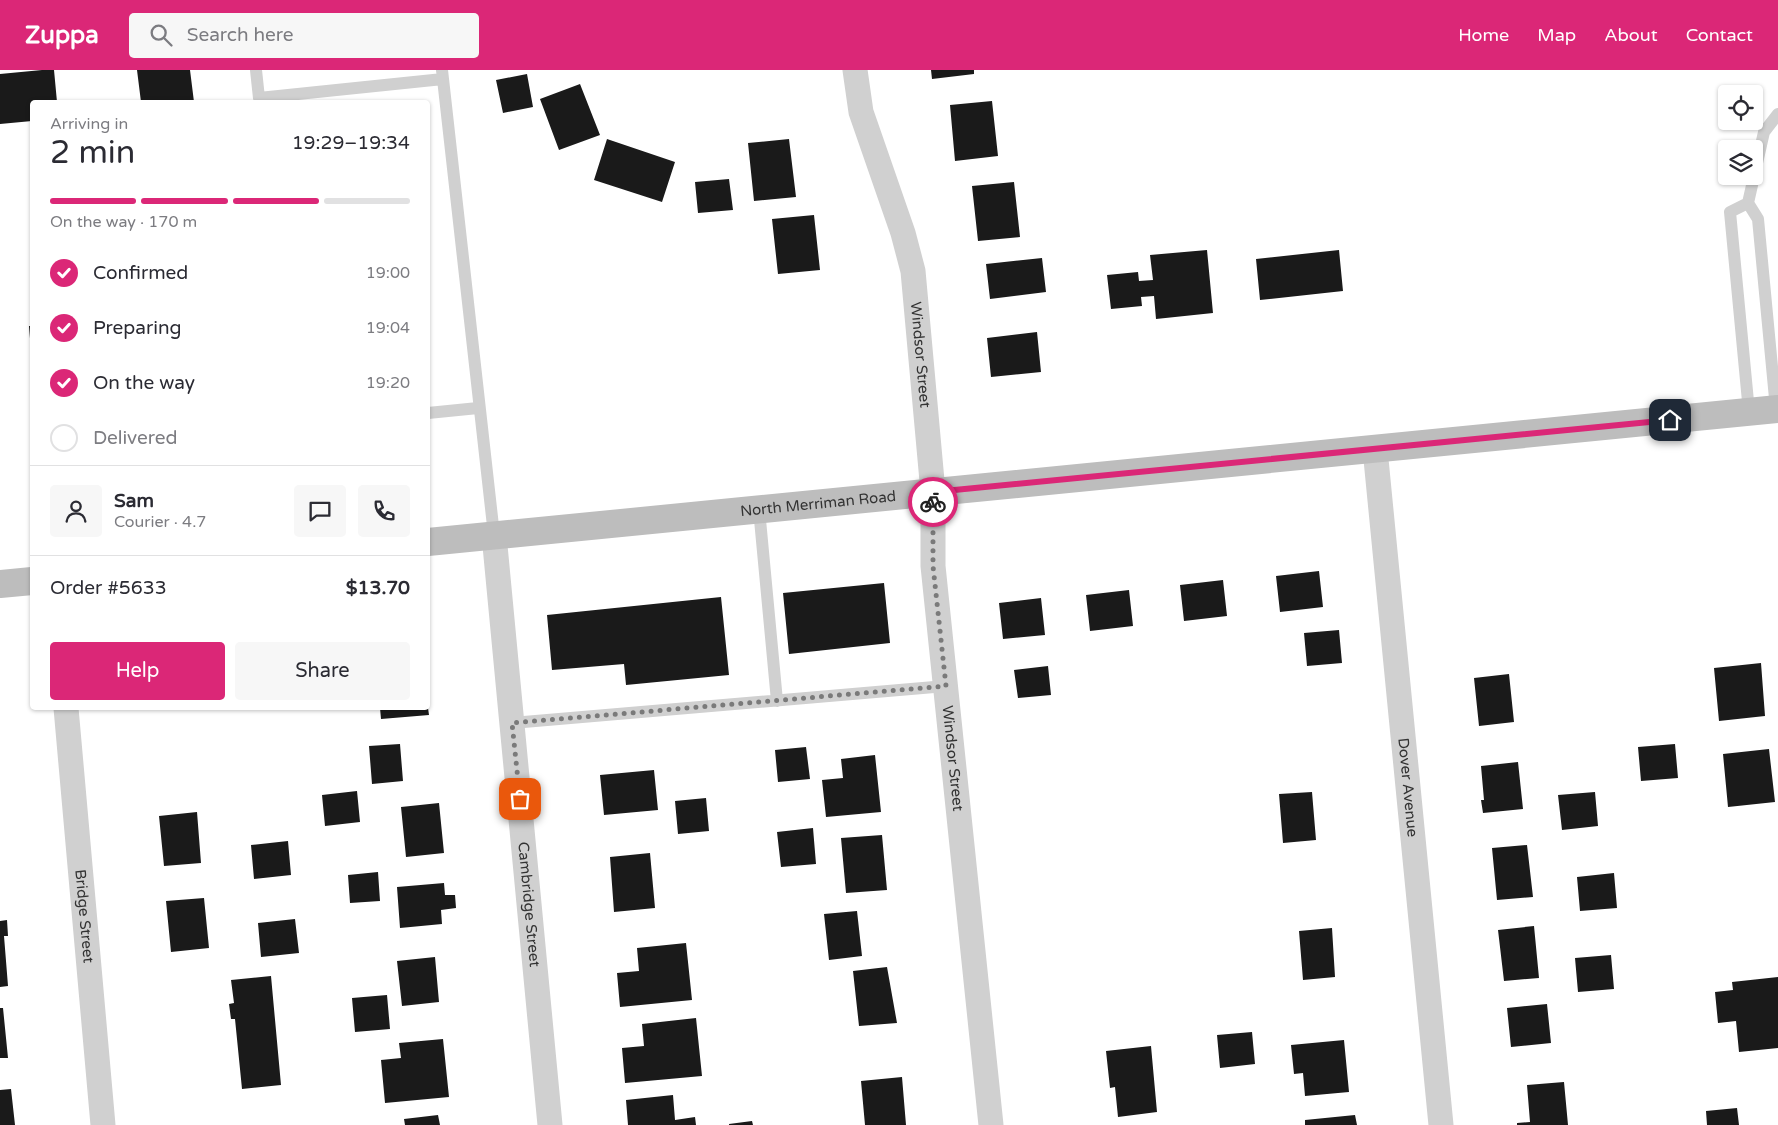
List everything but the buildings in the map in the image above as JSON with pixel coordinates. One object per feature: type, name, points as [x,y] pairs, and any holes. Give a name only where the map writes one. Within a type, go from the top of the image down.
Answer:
[{"type":"main road","name":"North Merriman Road","points":[[430,542],[1777,409]]},
{"type":"main road","points":[[0,584],[30,581]]},
{"type":"street","name":"Windsor Street","points":[[855,70],[861,112],[903,233],[913,271],[934,492],[933,566],[990,1125]]},
{"type":"street","name":"Dover Avenue","points":[[1375,449],[1441,1125]]},
{"type":"street","name":"Cambridge Street","points":[[494,536],[550,1125]]},
{"type":"street","name":"Bridge Street","points":[[66,710],[103,1125]]},
{"type":"lane","points":[[256,70],[259,98],[442,74],[478,408],[494,536]]},
{"type":"lane","points":[[1777,409],[1758,219],[1748,203],[1764,132],[1778,114]]},
{"type":"lane","points":[[1748,203],[1730,212],[1749,412]]},
{"type":"lane","points":[[430,413],[478,408]]},
{"type":"lane","points":[[758,509],[777,701]]},
{"type":"lane","points":[[512,723],[946,686]]},
{"type":"way so far","points":[[520,799],[512,723],[946,686],[933,566],[933,502]]},
{"type":"route","points":[[933,502],[934,492],[1670,420]]}]
